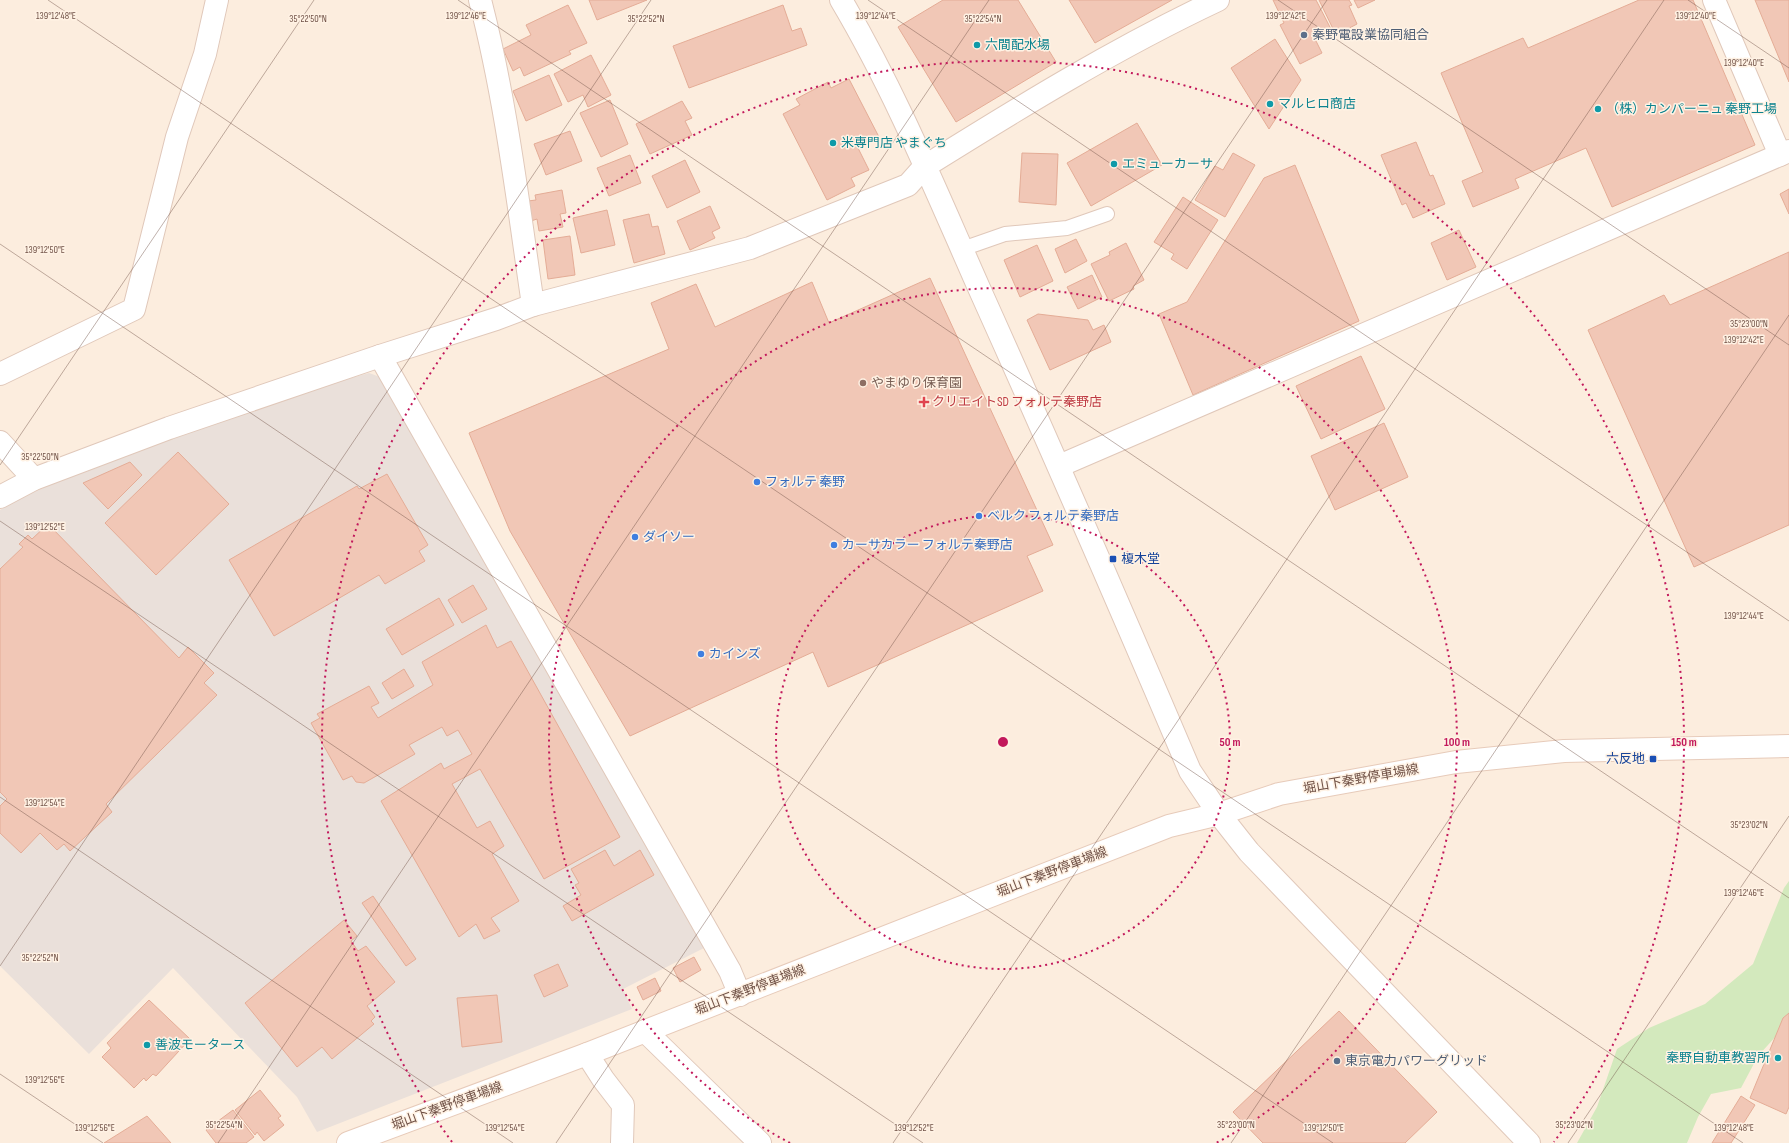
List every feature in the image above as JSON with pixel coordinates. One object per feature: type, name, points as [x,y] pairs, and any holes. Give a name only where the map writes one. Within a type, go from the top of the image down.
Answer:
[{"type":"street","points":[[0,374],[134,309],[177,137],[205,54],[217,0]]},
{"type":"street","points":[[480,0],[490,38],[506,125],[533,305]]},
{"type":"street","points":[[841,0],[865,41],[962,250],[1059,466],[1190,771],[1219,814],[1249,852],[1529,1143]]},
{"type":"street","points":[[0,497],[34,479],[169,428],[380,356],[496,319],[533,305],[619,284],[750,248],[908,185],[924,167],[1062,81],[1168,24],[1218,0]]},
{"type":"street","points":[[1059,466],[1784,153],[1714,0]]},
{"type":"street","points":[[380,356],[730,970],[740,995]]},
{"type":"street","points":[[0,442],[34,479]]},
{"type":"street","name":"堀山下秦野停車場線","points":[[348,1143],[740,995],[1169,826],[1219,814],[1278,794],[1456,762],[1564,751],[1789,746]]},
{"type":"street","points":[[645,1031],[760,1143]]},
{"type":"street","points":[[587,1054],[623,1106],[622,1143]]},
{"type":"lane","points":[[962,250],[1005,234],[1067,228],[1107,214]]},
{"type":"shaded area","points":[[369,373],[380,377],[704,948],[623,989],[632,1009],[317,1132],[297,1097],[173,968],[89,1054],[0,966],[0,510],[16,500],[119,454],[268,401]]},
{"type":"green space","points":[[1789,881],[1789,1022],[1758,1056],[1741,1088],[1711,1094],[1698,1117],[1687,1143],[1577,1143],[1597,1107],[1617,1049],[1649,1028],[1705,1004],[1753,964],[1784,888]]},
{"type":"building","points":[[589,0],[647,0],[597,20]]},
{"type":"building","name":"六間配水場","points":[[943,0],[1018,0],[1056,62],[956,122],[898,27]]},
{"type":"building","points":[[1069,0],[1172,0],[1095,43]]},
{"type":"building","name":"秦野電設業協同組合","points":[[1273,0],[1316,0],[1332,31],[1315,39],[1322,53],[1300,64],[1280,25],[1284,23]]},
{"type":"building","points":[[1319,0],[1349,0],[1352,5],[1349,6],[1357,24],[1336,35]]},
{"type":"building","points":[[1354,0],[1375,0],[1358,8]]},
{"type":"building","name":"（株）カンパーニュ 秦野工場","points":[[1639,0],[1693,0],[1755,145],[1612,207],[1586,148],[1515,179],[1519,188],[1473,207],[1462,181],[1483,172],[1441,73],[1523,38],[1528,48]]},
{"type":"building","points":[[1755,0],[1789,0],[1789,82]]},
{"type":"building","points":[[568,5],[587,43],[569,51],[571,54],[524,76],[520,67],[513,71],[503,49],[531,35],[526,25]]},
{"type":"building","points":[[783,5],[792,31],[801,28],[807,45],[689,88],[673,46]]},
{"type":"building","name":"マルヒロ商店","points":[[1275,39],[1301,80],[1269,129],[1231,68]]},
{"type":"building","points":[[591,55],[611,95],[588,107],[583,95],[568,102],[554,74]]},
{"type":"building","points":[[549,75],[562,105],[526,121],[513,91]]},
{"type":"building","name":"米専門店 やまぐち","points":[[849,79],[879,137],[858,148],[869,170],[851,178],[855,186],[827,200],[783,114],[800,105],[796,99],[828,82],[831,88]]},
{"type":"building","points":[[610,100],[628,144],[601,157],[580,113]]},
{"type":"building","points":[[682,101],[692,118],[685,121],[692,135],[650,154],[636,124]]},
{"type":"building","name":"エミューカーサ","points":[[1137,123],[1162,165],[1091,206],[1067,163]]},
{"type":"building","points":[[570,131],[582,161],[546,175],[534,144]]},
{"type":"building","points":[[1416,142],[1430,176],[1433,175],[1445,204],[1413,218],[1406,203],[1402,205],[1381,155]]},
{"type":"building","points":[[1022,153],[1058,154],[1056,205],[1019,202]]},
{"type":"building","points":[[1233,153],[1255,165],[1225,217],[1195,200],[1215,166],[1223,170]]},
{"type":"building","points":[[630,155],[641,183],[609,196],[597,168]]},
{"type":"building","points":[[685,160],[700,192],[667,208],[652,176]]},
{"type":"building","points":[[1295,165],[1359,321],[1193,395],[1159,314],[1187,302],[1264,178]]},
{"type":"building","points":[[1789,189],[1789,214],[1780,194]]},
{"type":"building","points":[[562,190],[566,213],[560,214],[563,227],[539,231],[537,219],[531,221],[528,201],[536,200],[535,195]]},
{"type":"building","points":[[1183,197],[1218,220],[1187,269],[1171,259],[1174,254],[1154,242]]},
{"type":"building","points":[[710,206],[720,228],[712,232],[715,238],[690,250],[677,221]]},
{"type":"building","points":[[607,210],[615,245],[581,253],[573,218]]},
{"type":"building","points":[[649,214],[652,227],[658,226],[665,254],[634,263],[623,220]]},
{"type":"building","points":[[1459,230],[1476,267],[1447,280],[1431,243]]},
{"type":"building","points":[[570,236],[575,275],[548,279],[543,240]]},
{"type":"building","points":[[1076,239],[1087,261],[1065,273],[1055,249]]},
{"type":"building","points":[[1126,243],[1144,280],[1133,286],[1134,289],[1109,301],[1091,264],[1110,255],[1109,252]]},
{"type":"building","points":[[1037,245],[1053,281],[1020,297],[1004,260]]},
{"type":"building","points":[[1789,252],[1789,525],[1694,567],[1588,330],[1664,295],[1670,305]]},
{"type":"building","points":[[1092,275],[1102,297],[1078,309],[1067,287]]},
{"type":"building","name":"フォルテ 秦野","points":[[930,278],[1053,545],[1027,556],[1043,591],[828,687],[813,652],[630,736],[510,531],[469,433],[669,349],[651,303],[696,284],[715,327],[812,282],[829,323]]},
{"type":"building","points":[[1038,314],[1088,320],[1093,330],[1104,325],[1111,342],[1050,370],[1027,320]]},
{"type":"building","points":[[1361,356],[1385,409],[1321,439],[1296,386]]},
{"type":"building","points":[[1384,423],[1408,477],[1335,510],[1311,456]]},
{"type":"building","points":[[178,452],[229,504],[156,575],[105,523]]},
{"type":"building","points":[[130,462],[142,475],[108,509],[83,483]]},
{"type":"building","points":[[387,474],[428,545],[419,551],[425,561],[385,584],[379,575],[274,636],[229,560],[357,486],[359,489]]},
{"type":"building","points":[[48,524],[179,658],[188,647],[214,673],[204,683],[217,695],[106,804],[112,812],[70,851],[64,844],[57,850],[40,833],[21,853],[0,833],[0,806],[7,799],[0,792],[0,569],[23,547],[19,544],[28,535],[32,539]]},
{"type":"building","points":[[473,585],[487,609],[462,623],[448,600]]},
{"type":"building","points":[[439,598],[454,625],[402,655],[386,629]]},
{"type":"building","points":[[486,625],[497,648],[511,641],[620,837],[544,879],[480,769],[452,784],[477,828],[490,821],[504,846],[492,854],[519,901],[491,918],[500,931],[484,939],[476,924],[459,937],[381,801],[441,763],[444,769],[472,754],[458,730],[447,736],[442,727],[409,745],[415,754],[364,783],[356,782],[352,776],[343,780],[311,723],[320,718],[317,714],[369,686],[379,703],[371,707],[378,718],[433,685],[422,662]]},
{"type":"building","points":[[404,669],[414,686],[392,699],[382,683]]},
{"type":"building","points":[[605,850],[614,866],[640,850],[654,875],[572,921],[563,906],[581,895],[575,885],[579,883],[571,869]]},
{"type":"building","points":[[373,896],[416,959],[406,966],[362,903]]},
{"type":"building","points":[[344,920],[357,936],[351,941],[358,951],[366,946],[395,982],[367,1006],[375,1017],[371,1021],[374,1024],[332,1059],[322,1047],[297,1067],[245,1003]]},
{"type":"building","points":[[694,957],[701,970],[680,982],[673,968]]},
{"type":"building","points":[[558,964],[568,986],[544,997],[534,975]]},
{"type":"building","points":[[655,978],[661,991],[643,1000],[637,987]]},
{"type":"building","points":[[497,995],[502,1042],[462,1047],[457,998]]},
{"type":"building","name":"善波モータース","points":[[149,1000],[190,1039],[156,1076],[153,1074],[146,1081],[144,1078],[134,1088],[102,1057],[111,1048],[107,1043]]},
{"type":"building","name":"東京電力パワーグリッド","points":[[1339,1011],[1437,1112],[1405,1143],[1263,1143],[1233,1112]]},
{"type":"building","name":"秦野自動車教習所","points":[[1789,1013],[1789,1107],[1786,1114],[1750,1098],[1783,1018]]},
{"type":"building","points":[[260,1090],[281,1116],[278,1118],[284,1125],[264,1141],[257,1132],[255,1135],[235,1110]]},
{"type":"building","points":[[1741,1096],[1755,1105],[1731,1143],[1712,1143]]},
{"type":"building","points":[[233,1110],[254,1137],[246,1143],[216,1143],[206,1130]]},
{"type":"building","points":[[147,1116],[171,1143],[104,1143]]},
{"type":"place","name":"秦野電設業協同組合","points":[[1304,35]]},
{"type":"place","name":"六間配水場","points":[[977,45]]},
{"type":"place","name":"マルヒロ商店","points":[[1270,104]]},
{"type":"place","name":"（株）カンパーニュ 秦野工場","points":[[1598,109]]},
{"type":"place","name":"米専門店 やまぐち","points":[[833,143]]},
{"type":"place","name":"エミューカーサ","points":[[1114,164]]},
{"type":"place","name":"やまゆり保育園","points":[[863,383]]},
{"type":"place","name":"クリエイトSD フォルテ秦野店","points":[[924,402]]},
{"type":"place","name":"フォルテ 秦野","points":[[757,482]]},
{"type":"place","name":"ベルク フォルテ秦野店","points":[[979,516]]},
{"type":"place","name":"ダイソー","points":[[635,537]]},
{"type":"place","name":"カーサカラー フォルテ秦野店","points":[[834,545]]},
{"type":"place","name":"榎木堂","points":[[1113,559]]},
{"type":"place","name":"カインズ","points":[[701,654]]},
{"type":"place","name":"六反地","points":[[1653,759]]},
{"type":"place","name":"善波モータース","points":[[147,1045]]},
{"type":"place","name":"秦野自動車教習所","points":[[1778,1058]]},
{"type":"place","name":"東京電力パワーグリッド","points":[[1337,1061]]}]
